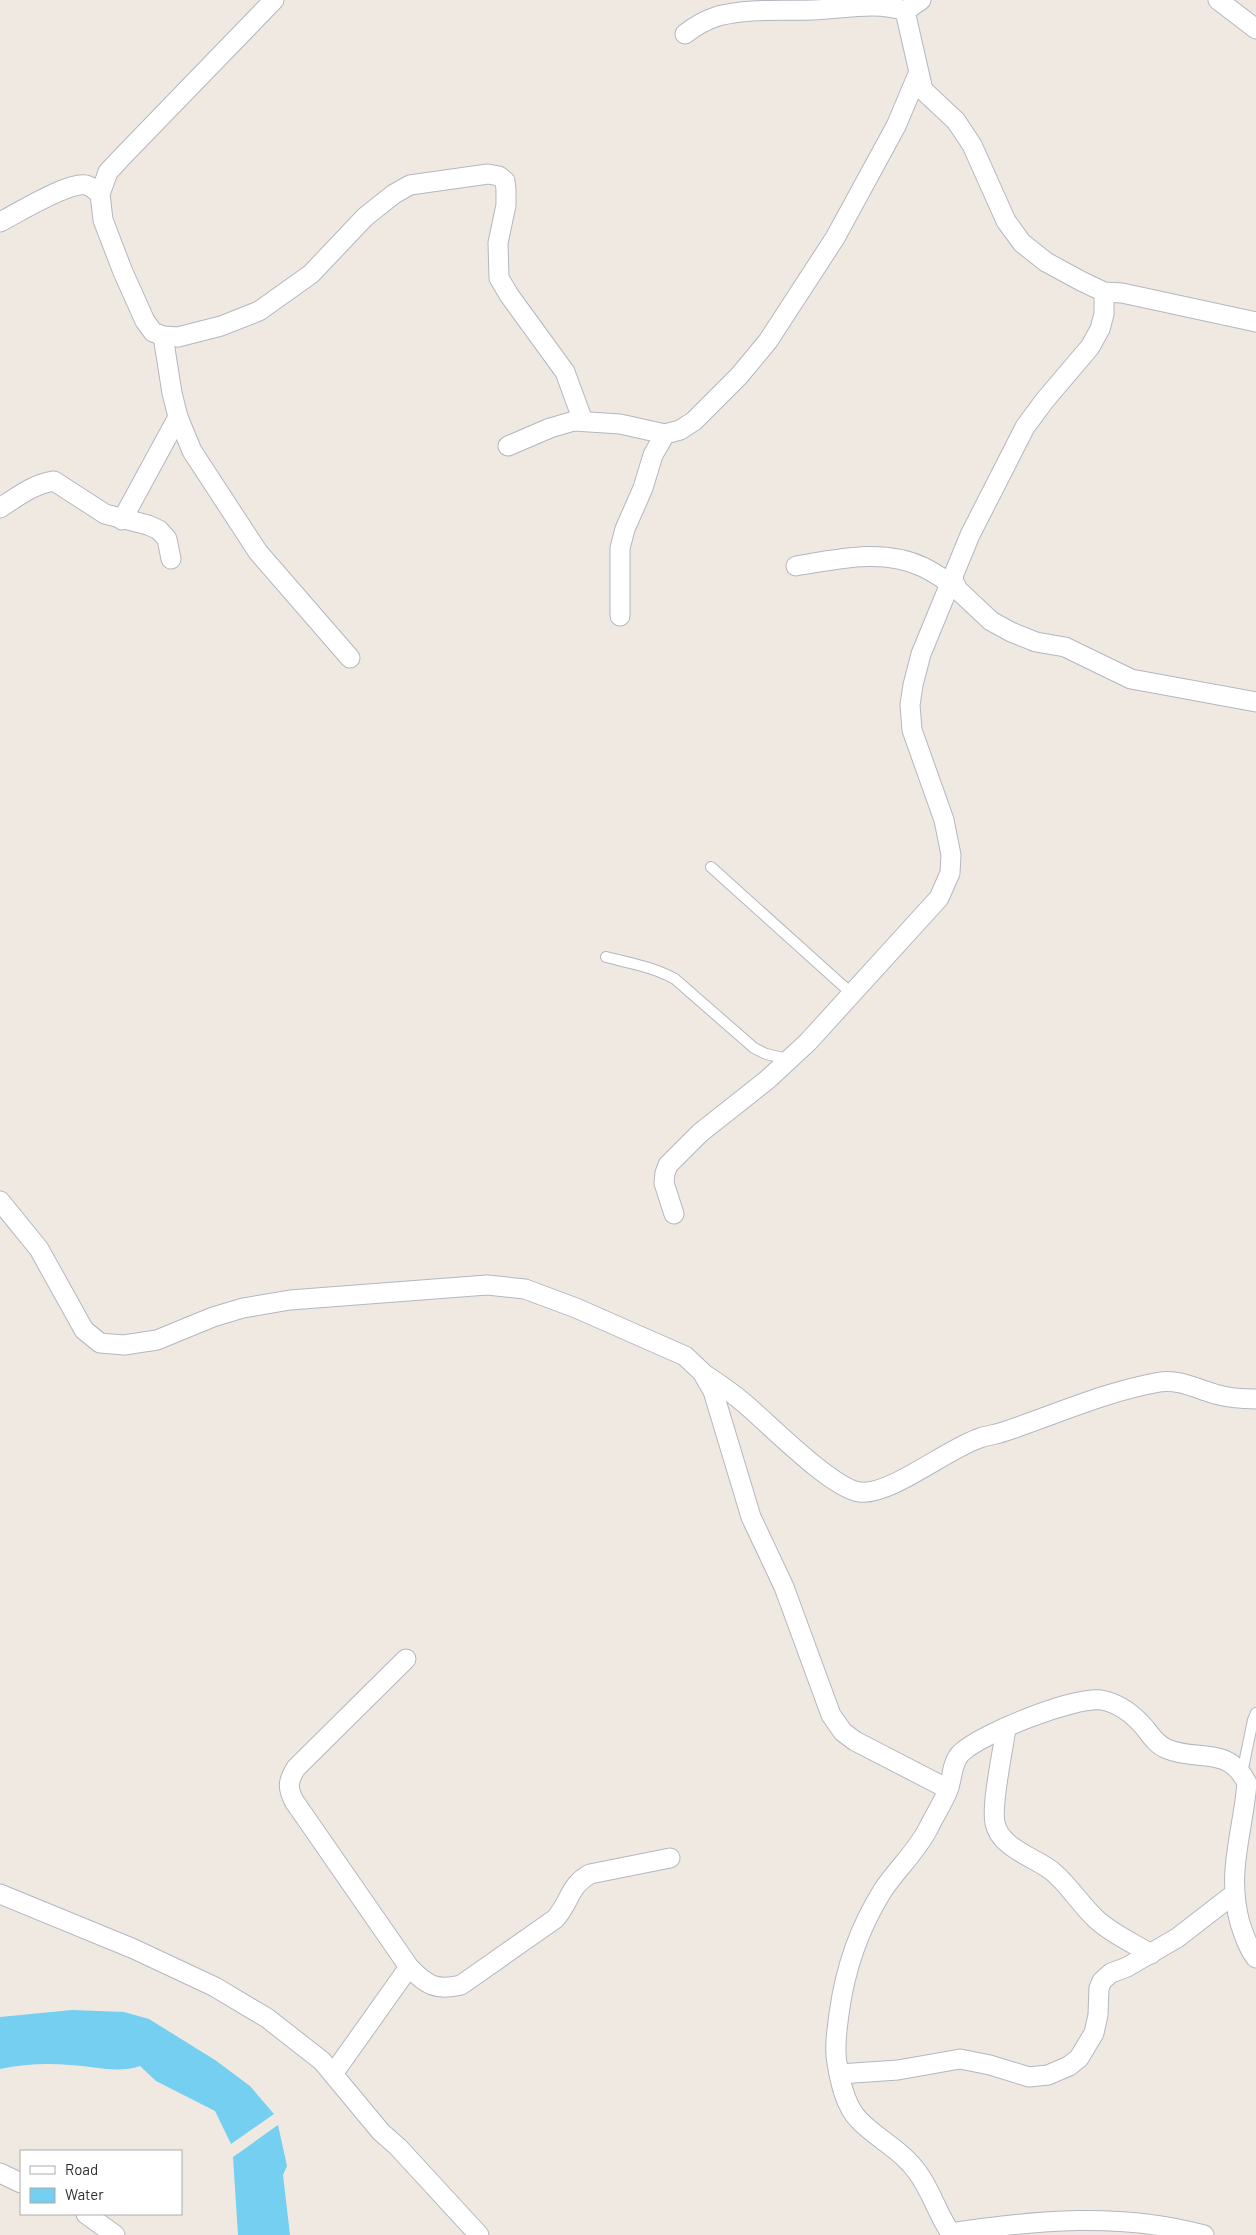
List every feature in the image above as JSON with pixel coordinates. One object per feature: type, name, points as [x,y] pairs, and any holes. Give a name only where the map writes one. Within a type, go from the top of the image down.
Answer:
[{"type":"street","points":[[274,0],[108,172],[100,194],[103,220],[145,321],[153,332],[163,336],[178,337],[221,326],[259,311],[311,274],[365,217],[394,194],[410,185],[488,174],[499,176],[505,181],[506,190],[506,205],[498,243],[499,278],[509,295],[565,372],[583,422]]},
{"type":"street","points":[[905,11],[921,0]]},
{"type":"street","points":[[1218,0],[1256,29]]},
{"type":"street","points":[[685,34],[696,25],[717,16],[743,12],[870,6],[893,7],[905,11]]},
{"type":"street","points":[[905,11],[923,90],[956,121],[972,144],[1006,221],[1022,243],[1046,262],[1104,292],[1131,295],[1256,322]]},
{"type":"street","points":[[508,446],[550,428],[574,421],[620,424],[665,434],[680,430],[694,421],[739,376],[768,341],[835,238],[896,126],[918,74]]},
{"type":"street","points":[[0,222],[56,192],[72,187],[87,185],[100,194]]},
{"type":"street","points":[[674,1214],[664,1183],[664,1173],[668,1165],[700,1133],[766,1080],[808,1042],[939,898],[950,873],[951,855],[944,820],[912,730],[910,705],[921,654],[970,535],[1025,427],[1045,400],[1090,347],[1100,329],[1104,314],[1104,292]]},
{"type":"street","points":[[163,336],[172,393],[178,417],[192,451],[258,552],[350,658]]},
{"type":"street","points":[[122,520],[178,417]]},
{"type":"street","points":[[620,616],[620,548],[643,488],[653,455],[665,434]]},
{"type":"street","points":[[2,502],[37,486],[54,481],[105,514],[122,520],[148,524],[159,530],[167,540],[171,559]]},
{"type":"street","points":[[796,566],[865,556],[911,563],[951,581],[991,621],[1027,639],[1065,647],[1131,679],[1256,702]]},
{"type":"street","points":[[0,1201],[39,1249],[84,1330],[100,1344],[124,1345],[157,1340],[213,1317],[243,1308],[290,1300],[487,1285],[525,1289],[576,1308],[684,1356],[744,1403],[793,1448],[841,1485],[860,1492],[874,1490],[907,1478],[954,1449],[979,1438],[1006,1432],[1112,1393],[1162,1382],[1196,1387],[1216,1394],[1256,1399]]},
{"type":"street","points":[[702,1372],[713,1391],[751,1517],[784,1587],[831,1716],[843,1732],[855,1741],[948,1789]]},
{"type":"street","points":[[406,1659],[296,1768],[289,1779],[288,1790],[409,1967],[422,1981],[438,1987],[450,1988],[461,1985],[555,1919],[562,1912],[579,1880],[598,1872],[670,1858]]},
{"type":"street","points":[[1204,2235],[1177,2228],[1090,2219],[1009,2224],[951,2234],[920,2174],[906,2157],[859,2120],[851,2110],[836,2060],[837,2031],[843,1984],[853,1948],[884,1889],[923,1838],[948,1789],[953,1768],[959,1755],[980,1740],[1006,1728],[1076,1702],[1099,1700],[1115,1704],[1128,1711],[1164,1749],[1181,1753],[1207,1755],[1226,1760],[1236,1766],[1242,1773],[1247,1783],[1237,1848],[1234,1894],[1244,1937],[1256,1958]]},
{"type":"street","points":[[1006,1728],[994,1814],[1000,1836],[1050,1870],[1066,1884],[1102,1923],[1151,1954]]},
{"type":"street","points":[[0,1894],[125,1946],[215,1987],[267,2018],[322,2061],[381,2132],[479,2235]]},
{"type":"street","points":[[839,2074],[898,2070],[960,2059],[990,2065],[1029,2077],[1048,2075],[1069,2066],[1079,2058],[1094,2034],[1098,2015],[1099,1988],[1102,1981],[1111,1973],[1151,1954],[1177,1938],[1234,1894]]},
{"type":"street","points":[[333,2074],[409,1967]]},
{"type":"street","points":[[0,2173],[20,2183]]},
{"type":"street","points":[[87,2215],[115,2235]]},
{"type":"lane","points":[[711,867],[851,994]]},
{"type":"lane","points":[[606,957],[663,973],[675,980],[754,1048],[766,1054],[788,1060]]},
{"type":"lane","points":[[1242,1773],[1252,1720],[1256,1713]]},
{"type":"water","points":[[72,2010],[124,2012],[149,2019],[215,2060],[250,2086],[274,2114],[231,2144],[215,2111],[156,2081],[140,2066],[114,2069],[44,2064],[0,2069],[0,2017]]},
{"type":"water","points":[[278,2125],[287,2166],[283,2175],[290,2235],[238,2235],[233,2157]]}]
